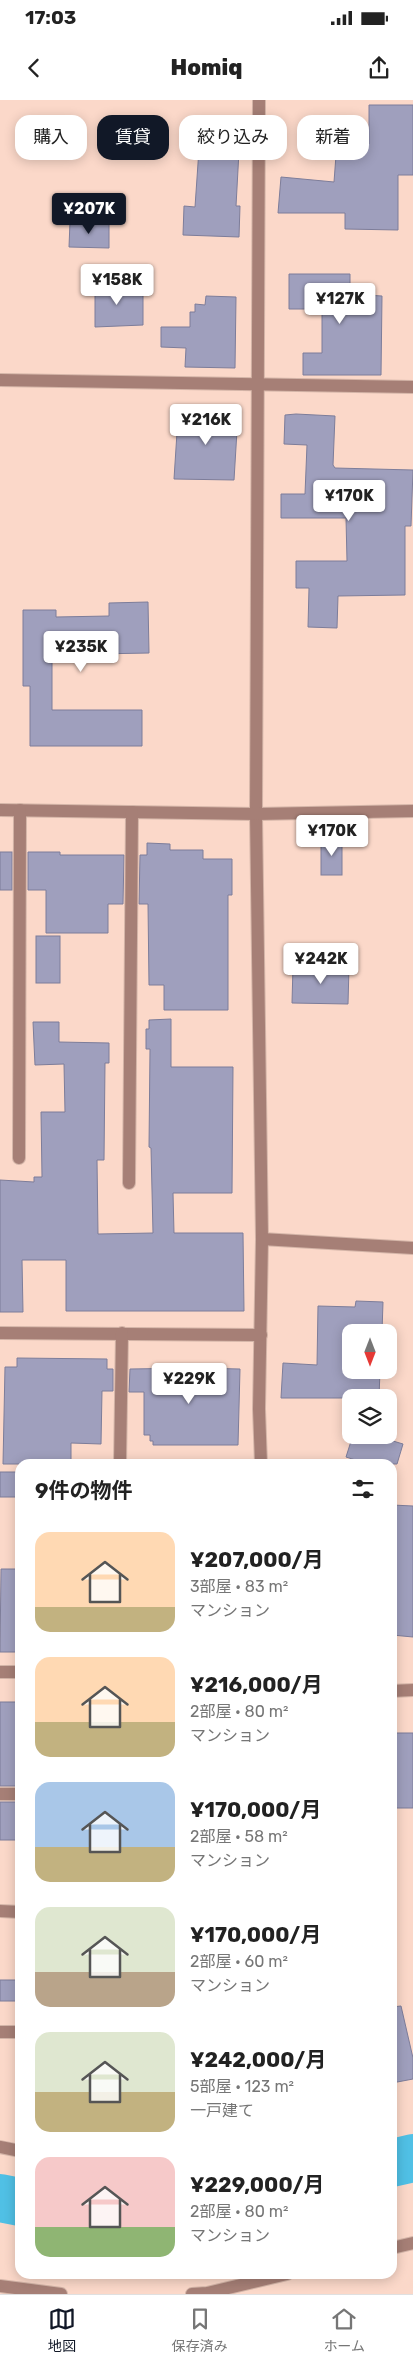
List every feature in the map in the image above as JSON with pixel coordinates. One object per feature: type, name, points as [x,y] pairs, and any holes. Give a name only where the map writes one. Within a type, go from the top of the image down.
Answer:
[{"type":"street","points":[[259,100],[256,814],[262,1239],[261,1459]]},
{"type":"street","points":[[0,380],[413,387]]},
{"type":"street","points":[[0,810],[256,814],[413,811]]},
{"type":"street","points":[[19,1158],[20,810]]},
{"type":"street","points":[[129,1183],[132,812]]},
{"type":"street","points":[[262,1239],[413,1248]]},
{"type":"street","points":[[0,1333],[262,1335]]},
{"type":"street","points":[[120,1459],[122,1333]]},
{"type":"street","points":[[0,1672],[15,1672]]},
{"type":"street","points":[[397,1691],[413,1690]]},
{"type":"street","points":[[0,1794],[15,1794]]},
{"type":"street","points":[[0,1911],[15,1912]]},
{"type":"street","points":[[0,2032],[15,2032]]},
{"type":"street","points":[[0,2147],[15,2150]]},
{"type":"street","points":[[397,2244],[413,2243]]},
{"type":"street","points":[[192,2294],[207,2293],[266,2279]]},
{"type":"street","points":[[0,2286],[61,2294]]},
{"type":"building","points":[[369,105],[413,105],[413,175],[398,175],[398,230],[345,229],[345,213],[278,213],[281,177],[334,182],[336,160],[369,160]]},
{"type":"building","points":[[198,160],[239,160],[236,206],[240,206],[239,237],[183,235],[184,206],[195,207]]},
{"type":"building","points":[[70,222],[109,223],[109,248],[69,247]]},
{"type":"building","points":[[289,274],[350,274],[350,294],[382,296],[381,375],[303,375],[303,353],[322,353],[322,309],[289,309]]},
{"type":"building","points":[[95,279],[115,279],[115,292],[143,292],[143,325],[95,327]]},
{"type":"building","points":[[206,296],[236,297],[235,368],[185,367],[186,348],[161,347],[161,327],[190,327],[190,312],[195,312],[195,304],[205,305]]},
{"type":"building","points":[[186,410],[238,414],[234,480],[174,479],[178,417],[185,417]]},
{"type":"building","points":[[285,415],[335,416],[333,465],[335,468],[413,470],[411,526],[405,526],[405,595],[338,596],[337,628],[308,627],[309,588],[296,588],[296,561],[347,561],[346,518],[281,518],[281,494],[305,494],[307,445],[284,444]]},
{"type":"building","points":[[148,602],[149,653],[96,654],[96,659],[52,659],[52,710],[142,710],[142,746],[30,746],[30,686],[23,686],[23,610],[56,610],[56,617],[109,616],[109,603]]},
{"type":"building","points":[[321,839],[342,839],[342,875],[321,875]]},
{"type":"building","points":[[147,843],[170,844],[170,850],[203,850],[203,859],[232,859],[232,895],[228,895],[228,1010],[164,1010],[164,985],[149,985],[148,904],[139,904],[140,855],[147,855]]},
{"type":"building","points":[[0,852],[12,852],[12,890],[0,890]]},
{"type":"building","points":[[28,852],[60,852],[60,855],[124,855],[123,904],[108,904],[108,933],[46,933],[46,890],[28,890]]},
{"type":"building","points":[[36,936],[60,936],[60,983],[36,983]]},
{"type":"building","points":[[293,966],[349,967],[348,1004],[292,1003]]},
{"type":"building","points":[[171,1019],[171,1067],[233,1067],[232,1193],[173,1193],[174,1233],[243,1233],[244,1311],[66,1311],[66,1260],[22,1260],[23,1312],[0,1312],[0,1180],[34,1182],[34,1177],[42,1177],[41,1112],[65,1112],[64,1064],[35,1065],[33,1022],[59,1022],[59,1042],[109,1043],[109,1063],[105,1063],[104,1160],[97,1160],[98,1234],[153,1233],[151,1148],[149,1147],[150,1049],[146,1049],[146,1029],[149,1029],[149,1020]]},
{"type":"building","points":[[356,1301],[383,1302],[382,1324],[342,1324],[342,1379],[380,1379],[379,1389],[342,1389],[342,1398],[281,1398],[283,1363],[317,1365],[318,1306],[355,1307]]},
{"type":"building","points":[[17,1358],[107,1359],[107,1369],[113,1369],[113,1391],[102,1391],[101,1444],[71,1443],[71,1459],[15,1459],[15,1464],[3,1464],[5,1367],[17,1367]]},
{"type":"building","points":[[130,1369],[240,1369],[238,1445],[153,1445],[153,1441],[150,1441],[150,1435],[144,1435],[144,1392],[129,1392]]},
{"type":"building","points":[[397,1442],[403,1444],[397,1464],[397,1459],[352,1459],[346,1457],[350,1444],[397,1444]]},
{"type":"building","points":[[0,1472],[15,1472],[15,1497],[0,1497]]},
{"type":"building","points":[[397,1505],[413,1506],[413,1637],[397,1635]]},
{"type":"building","points":[[1,1569],[15,1569],[15,1652],[0,1652]]},
{"type":"building","points":[[0,1702],[15,1702],[15,1786],[0,1786]]},
{"type":"building","points":[[397,1733],[413,1733],[413,1808],[397,1808]]},
{"type":"building","points":[[0,1802],[15,1802],[15,1840],[0,1840]]},
{"type":"building","points":[[0,1980],[15,1980],[15,2001],[0,2001]]},
{"type":"building","points":[[397,2006],[401,2006],[413,2058],[413,2079],[397,2082]]},
{"type":"waterway","points":[[397,2162],[413,2158]]},
{"type":"waterway","points":[[0,2198],[15,2201]]}]
